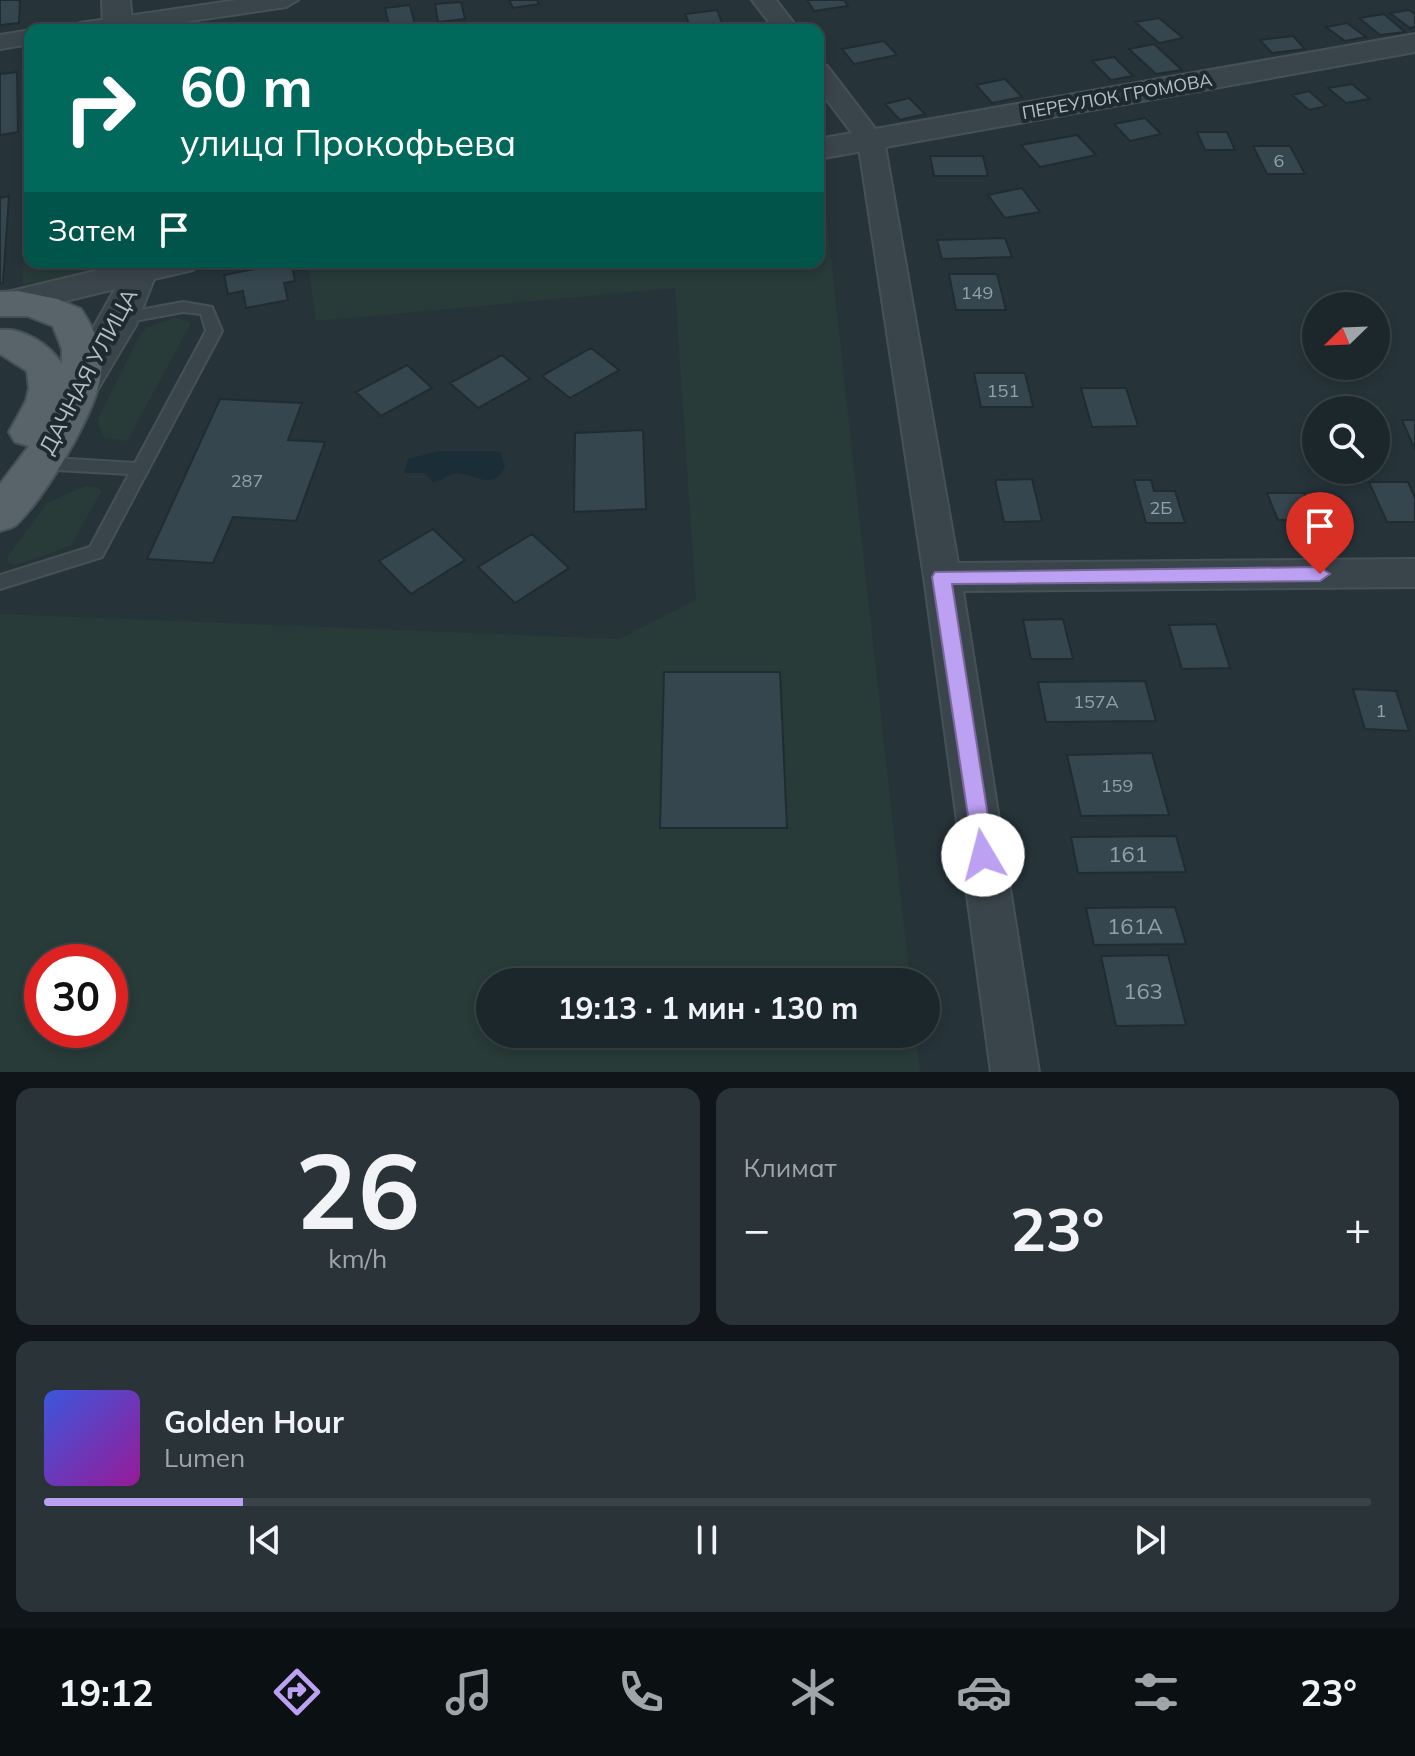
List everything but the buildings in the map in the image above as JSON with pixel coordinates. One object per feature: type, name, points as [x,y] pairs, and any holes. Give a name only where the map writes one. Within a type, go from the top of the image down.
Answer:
[{"type":"main road","points":[[68,318],[82,352],[65,391],[5,322],[44,331],[68,318]]},
{"type":"main road","name":"ДАЧНАЯ УЛИЦА","points":[[0,515],[19,470],[60,429],[65,391]]},
{"type":"street","points":[[117,18],[286,0]]},
{"type":"street","points":[[764,0],[782,24]]},
{"type":"street","points":[[0,42],[24,38]]},
{"type":"street","name":"ПЕРЕУЛОК ГРОМОВА","points":[[824,148],[1415,43]]},
{"type":"street","points":[[824,79],[871,140],[942,577],[1015,1072]]},
{"type":"street","points":[[68,318],[138,268]]},
{"type":"street","points":[[5,322],[138,268]]},
{"type":"street","name":"ДАЧНАЯ УЛИЦА","points":[[65,391],[118,319],[138,268]]},
{"type":"street","points":[[942,577],[1415,573]]},
{"type":"lane","points":[[0,582],[96,552],[214,331],[207,310],[183,307],[118,319]]},
{"type":"lane","points":[[19,470],[141,469]]},
{"type":"green space","points":[[824,195],[908,968],[476,968],[476,1048],[917,1048],[920,1072],[0,1072],[0,614],[619,639],[696,600],[675,288],[316,321],[309,268],[824,268]]},
{"type":"green space","points":[[24,237],[24,268],[108,268],[108,269],[23,284]]},
{"type":"green space","points":[[176,317],[191,323],[127,441],[104,438],[97,421],[139,337],[146,328]]},
{"type":"green space","points":[[85,486],[99,488],[101,492],[70,546],[16,565],[8,563],[8,556],[47,503]]},
{"type":"water","points":[[439,451],[495,451],[501,453],[505,467],[490,480],[458,473],[433,482],[424,473],[404,473],[408,459]]},
{"type":"route","points":[[983,855],[942,577],[1320,574]]}]
